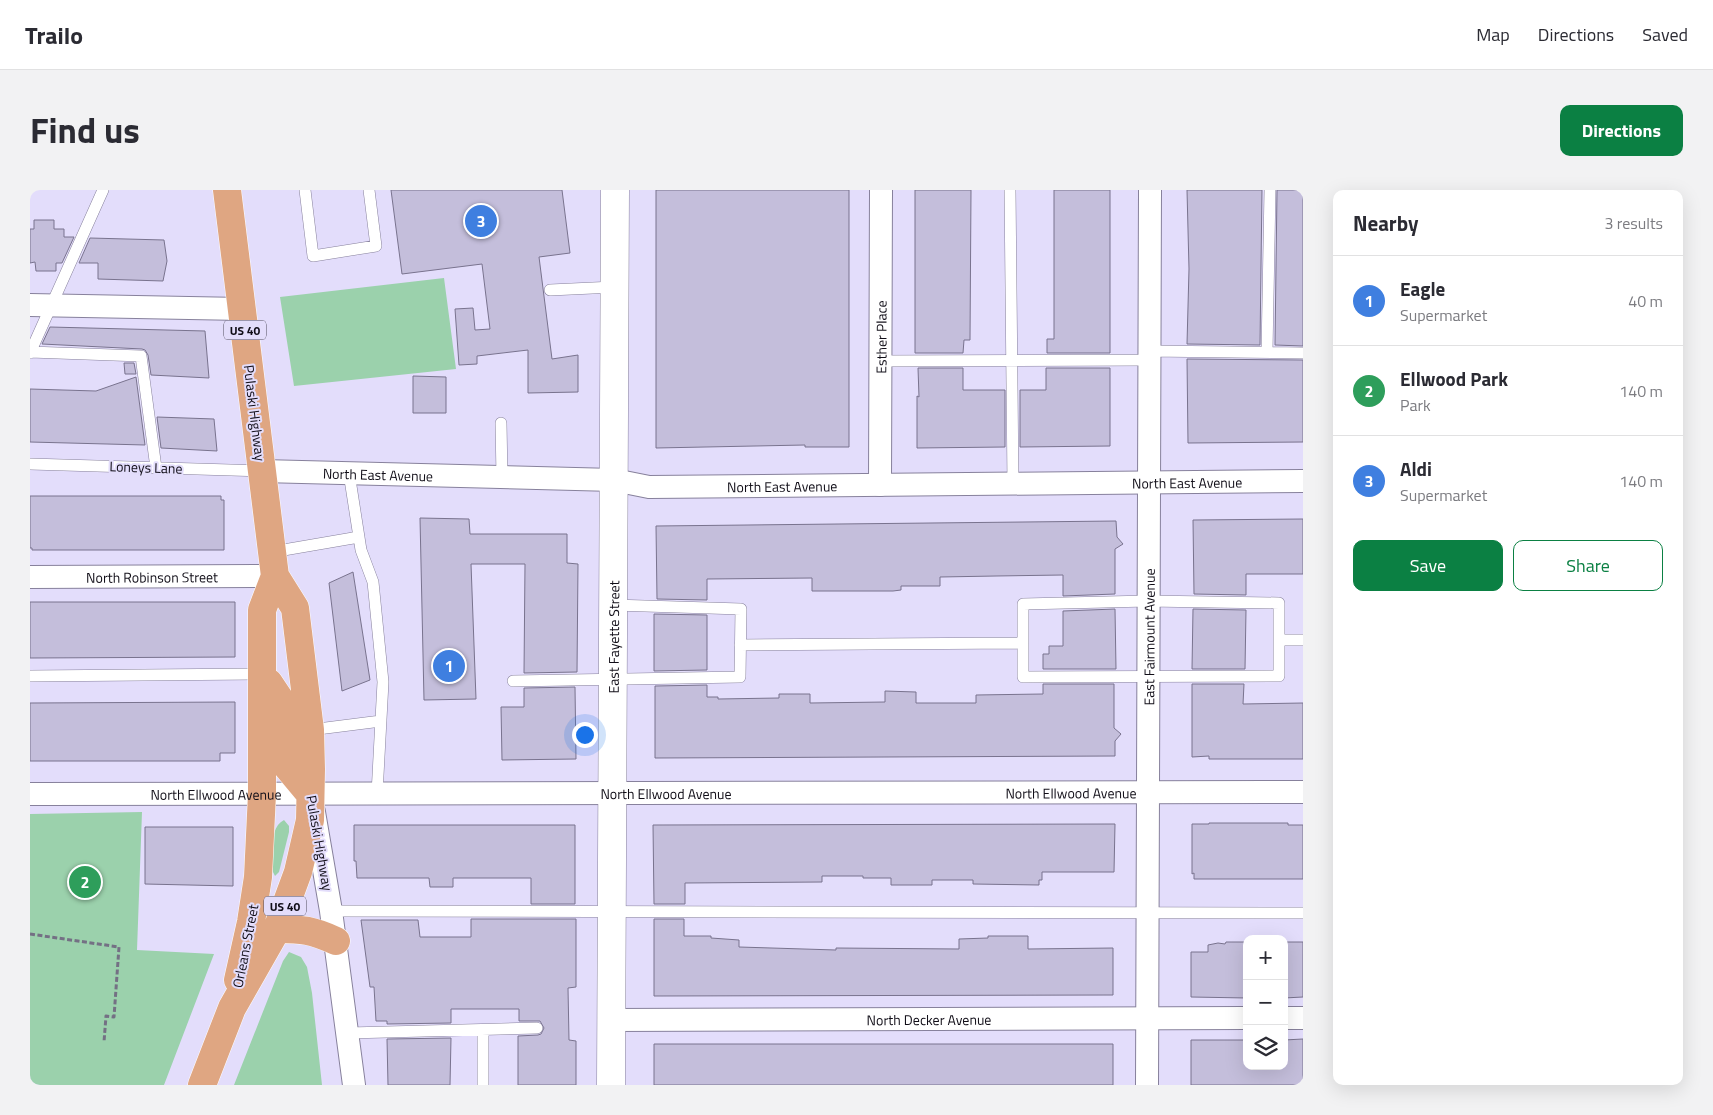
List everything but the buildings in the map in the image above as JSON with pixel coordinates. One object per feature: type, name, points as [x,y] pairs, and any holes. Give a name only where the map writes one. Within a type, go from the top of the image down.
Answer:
[{"type":"main road","name":"Pulaski Highway","points":[[227,190],[273,564],[295,608],[310,730],[310,794]]},
{"type":"main road","name":"East Fayette Street","points":[[611,1085],[615,190]]},
{"type":"main road","name":"Pulaski Highway","points":[[262,794],[262,610],[273,564]]},
{"type":"main road","points":[[262,674],[280,698],[285,764],[310,794]]},
{"type":"main road","name":"Orleans Street","points":[[232,1008],[251,922],[258,876],[262,794]]},
{"type":"main road","name":"Orleans Street","points":[[202,1085],[232,1008],[277,930],[304,850],[310,820],[310,794]]},
{"type":"main road","points":[[277,930],[314,931],[336,941]]},
{"type":"street","name":"Esther Place","points":[[880,485],[881,190]]},
{"type":"street","name":"East Fairmount Avenue","points":[[1147,1085],[1150,190]]},
{"type":"street","points":[[41,305],[242,308]]},
{"type":"street","name":"North East Avenue","points":[[262,471],[614,480],[649,487],[1303,481]]},
{"type":"street","name":"North Robinson Street","points":[[30,577],[273,564]]},
{"type":"street","name":"North Ellwood Avenue","points":[[30,794],[1303,792]]},
{"type":"street","name":"Pulaski Highway","points":[[310,794],[336,941],[354,1085]]},
{"type":"street","name":"North Decker Avenue","points":[[611,1020],[1243,1018]]},
{"type":"street","points":[[1288,1018],[1303,1018]]},
{"type":"lane","points":[[103,190],[41,305],[30,352],[141,356],[156,468]]},
{"type":"lane","points":[[305,190],[312,256],[376,246],[370,190]]},
{"type":"lane","points":[[1010,190],[1013,484]]},
{"type":"lane","points":[[1267,352],[1270,190]]},
{"type":"lane","points":[[550,290],[614,287]]},
{"type":"lane","points":[[881,361],[1011,361],[1267,352],[1303,353]]},
{"type":"lane","points":[[501,423],[502,477]]},
{"type":"lane","name":"Loneys Lane","points":[[30,464],[262,471]]},
{"type":"lane","points":[[349,473],[361,550],[373,582],[383,682],[377,794]]},
{"type":"lane","points":[[273,564],[359,538]]},
{"type":"lane","points":[[1148,601],[1279,603],[1279,640],[1279,676],[1023,677],[1023,604],[1148,601]]},
{"type":"lane","points":[[514,681],[740,677],[741,609],[613,605]]},
{"type":"lane","points":[[1279,640],[1303,640]]},
{"type":"lane","points":[[740,645],[1023,643]]},
{"type":"lane","points":[[30,676],[262,674]]},
{"type":"lane","points":[[310,730],[381,721]]},
{"type":"lane","points":[[331,910],[612,912],[1148,911],[1303,913]]},
{"type":"lane","points":[[348,1033],[537,1028]]},
{"type":"lane","points":[[483,1030],[483,1085]]},
{"type":"path","points":[[30,934],[119,948],[114,1017],[106,1016],[104,1042]]},
{"type":"green space","points":[[444,278],[456,369],[294,386],[280,297]]},
{"type":"green space","points":[[142,812],[137,950],[214,954],[164,1085],[30,1085],[30,814]]},
{"type":"green space","points":[[284,820],[289,826],[289,832],[279,872],[275,876],[272,859],[273,836],[279,824]]},
{"type":"green space","points":[[289,952],[301,957],[307,967],[312,993],[322,1085],[234,1085],[283,961]]},
{"type":"place","name":"Aldi","points":[[481,221]]},
{"type":"place","name":"Eagle","points":[[449,666]]},
{"type":"place","name":"Ellwood Park","points":[[85,882]]}]
